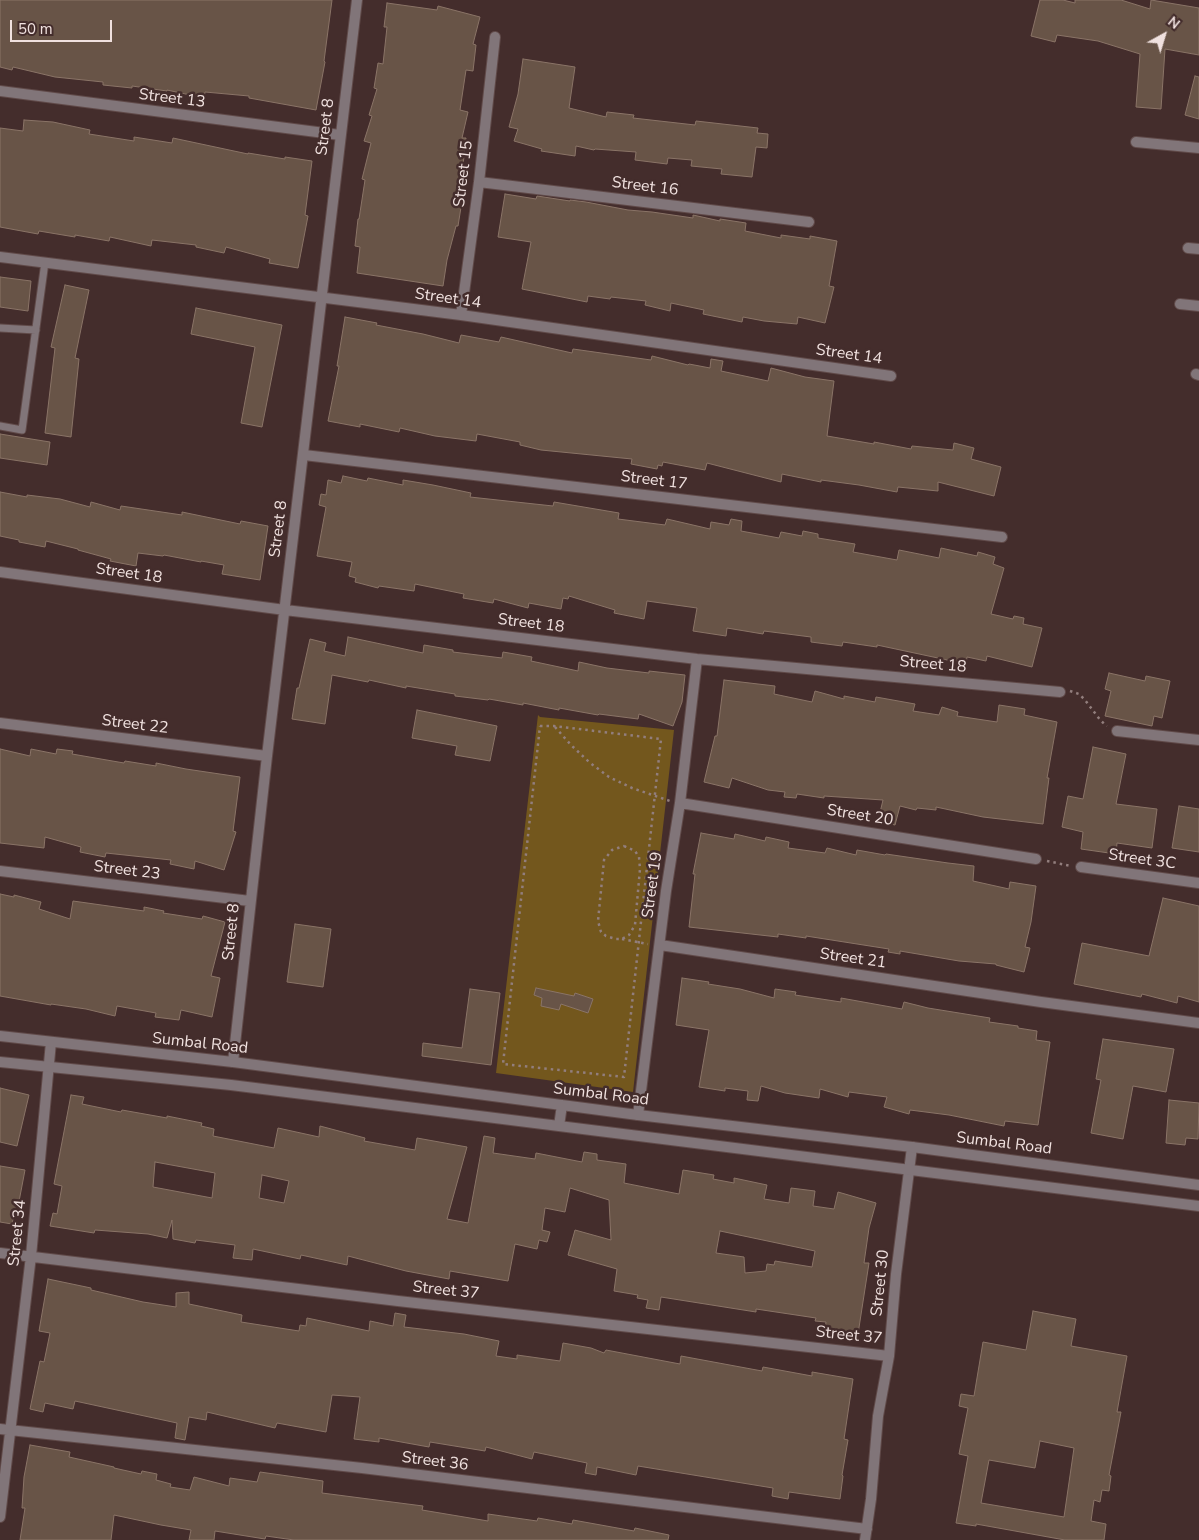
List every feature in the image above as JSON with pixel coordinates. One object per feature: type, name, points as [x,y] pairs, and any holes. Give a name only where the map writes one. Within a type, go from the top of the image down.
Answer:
[{"type":"street","name":"Street 8","points":[[233,1062],[250,901],[357,0]]},
{"type":"street","name":"Street 15","points":[[460,315],[495,37]]},
{"type":"street","name":"Street 13","points":[[0,92],[340,136]]},
{"type":"street","points":[[1136,142],[1199,148]]},
{"type":"street","name":"Street 16","points":[[478,182],[808,222]]},
{"type":"street","points":[[1188,248],[1199,249]]},
{"type":"street","name":"Street 14","points":[[0,257],[460,315],[891,376]]},
{"type":"street","points":[[1180,304],[1199,306]]},
{"type":"street","name":"Street 17","points":[[304,455],[1002,537]]},
{"type":"street","name":"Street 18","points":[[0,572],[284,610],[697,659],[1060,692]]},
{"type":"street","name":"Street 19","points":[[638,1115],[666,891],[680,803],[697,659]]},
{"type":"street","name":"Street 22","points":[[0,723],[267,756]]},
{"type":"street","points":[[1117,731],[1199,740]]},
{"type":"street","name":"Street 20","points":[[680,803],[1036,859]]},
{"type":"street","name":"Street 3C","points":[[1081,867],[1199,883]]},
{"type":"street","name":"Street 23","points":[[0,870],[250,901]]},
{"type":"street","name":"Street 21","points":[[660,946],[1041,1002],[1199,1023]]},
{"type":"street","name":"Sumbal Road","points":[[0,1036],[233,1062],[638,1115],[912,1147],[1199,1184]]},
{"type":"street","name":"Street 34","points":[[0,1517],[5,1429],[31,1256],[51,1042]]},
{"type":"street","points":[[0,1062],[231,1085],[1199,1206]]},
{"type":"street","points":[[559,1126],[562,1105]]},
{"type":"street","name":"Street 30","points":[[866,1535],[878,1416],[889,1356],[896,1274],[912,1147]]},
{"type":"street","name":"Street 37","points":[[0,1253],[398,1301],[889,1356]]},
{"type":"street","name":"Street 36","points":[[5,1429],[372,1469],[866,1535]]},
{"type":"lane","points":[[0,426],[22,430],[45,262]]},
{"type":"lane","points":[[0,328],[36,330]]},
{"type":"path","points":[[1060,692],[1070,691],[1079,694],[1090,705],[1101,721],[1117,731]]},
{"type":"path","points":[[540,726],[554,726],[661,739],[624,1077],[503,1064],[540,726]]},
{"type":"path","points":[[554,726],[589,762],[609,776],[655,797],[680,803]]},
{"type":"path","points":[[622,939],[632,932],[635,924],[640,863],[635,852],[624,846],[612,850],[604,860],[598,921],[602,932],[606,936],[616,939],[660,946]]},
{"type":"path","points":[[1036,859],[1081,867]]},
{"type":"shaded area","points":[[538,715],[540,717],[674,730],[633,1092],[496,1073]]},
{"type":"building","points":[[0,0],[332,0],[325,62],[316,110],[249,98],[249,96],[205,92],[204,98],[167,90],[103,85],[103,82],[55,77],[13,67],[12,70],[0,67]]},
{"type":"building","points":[[1040,0],[1063,0],[1075,3],[1075,0],[1121,0],[1150,9],[1151,0],[1199,8],[1199,55],[1165,49],[1161,109],[1136,107],[1140,54],[1098,41],[1057,35],[1055,42],[1031,36]]},
{"type":"building","points":[[387,3],[437,10],[438,6],[480,17],[473,44],[476,45],[473,71],[466,70],[460,110],[468,112],[462,138],[466,138],[459,201],[462,201],[458,226],[456,226],[447,260],[443,286],[357,273],[360,247],[355,246],[365,180],[362,179],[371,143],[364,141],[372,116],[369,115],[377,89],[374,88],[378,63],[383,64],[387,27],[384,27]]},
{"type":"building","points":[[523,59],[575,67],[569,108],[606,117],[607,112],[634,115],[633,118],[695,125],[696,121],[758,128],[757,133],[768,134],[767,148],[756,147],[752,177],[721,174],[722,169],[691,166],[692,160],[668,158],[667,164],[635,160],[636,152],[594,150],[576,146],[575,156],[541,151],[542,149],[514,141],[518,129],[509,127],[518,94]]},
{"type":"building","points":[[1195,76],[1199,77],[1199,119],[1185,115]]},
{"type":"building","points":[[24,120],[53,122],[90,130],[89,134],[134,141],[134,137],[172,143],[173,138],[248,154],[312,161],[305,215],[308,216],[298,268],[269,263],[270,259],[226,247],[224,253],[196,247],[196,245],[152,240],[151,246],[110,237],[109,241],[39,231],[38,234],[0,227],[0,128],[23,131]]},
{"type":"building","points":[[505,194],[536,199],[537,196],[586,202],[628,210],[693,218],[693,215],[720,221],[720,219],[746,223],[745,231],[781,238],[781,235],[810,239],[810,236],[837,241],[829,286],[834,287],[825,323],[798,317],[797,324],[743,317],[742,322],[703,314],[704,310],[671,303],[670,311],[645,305],[646,301],[588,296],[587,302],[522,289],[531,242],[498,237]]},
{"type":"building","points":[[0,277],[31,281],[28,311],[0,307]]},
{"type":"building","points":[[65,285],[89,290],[75,358],[79,359],[71,437],[45,433],[55,348],[51,347]]},
{"type":"building","points":[[196,308],[282,325],[262,427],[241,423],[255,347],[191,334]]},
{"type":"building","points":[[345,317],[459,343],[461,335],[499,342],[501,337],[572,353],[573,349],[651,360],[652,356],[688,365],[710,368],[711,359],[723,361],[721,371],[768,381],[771,368],[805,377],[834,381],[827,436],[911,449],[912,446],[953,450],[954,443],[974,448],[971,459],[1001,467],[994,496],[938,482],[938,491],[898,487],[897,492],[821,480],[821,482],[782,474],[781,482],[707,463],[705,470],[663,462],[662,466],[658,465],[657,469],[631,464],[632,459],[541,450],[520,445],[520,442],[477,434],[476,441],[435,436],[400,428],[399,432],[360,424],[360,427],[328,421],[339,366],[337,366]]},
{"type":"building","points":[[0,434],[50,442],[47,465],[0,458]]},
{"type":"building","points":[[343,476],[367,481],[368,478],[403,485],[403,480],[471,493],[470,497],[553,506],[554,502],[619,513],[618,519],[665,525],[667,519],[710,529],[711,522],[729,525],[731,519],[742,521],[741,531],[779,538],[781,532],[802,536],[803,531],[818,534],[818,538],[855,544],[853,552],[897,560],[899,550],[939,558],[941,548],[977,556],[978,552],[995,557],[993,564],[1004,568],[991,614],[1013,619],[1014,616],[1024,618],[1023,624],[1042,628],[1032,667],[987,656],[986,661],[967,657],[966,664],[877,645],[877,647],[843,642],[842,646],[811,642],[811,637],[764,631],[763,634],[727,628],[726,636],[693,631],[697,608],[647,601],[644,619],[614,613],[615,610],[569,596],[568,599],[563,598],[561,609],[529,603],[528,608],[494,599],[493,603],[463,598],[464,594],[415,584],[414,591],[379,586],[378,588],[355,582],[356,578],[349,576],[352,562],[317,556],[326,507],[319,505],[321,494],[326,495],[328,480],[341,483]]},
{"type":"building","points":[[0,492],[27,497],[27,495],[60,499],[90,507],[91,502],[120,510],[121,506],[182,515],[182,512],[240,524],[241,521],[268,526],[260,580],[222,574],[224,565],[201,561],[138,553],[136,566],[110,561],[111,559],[46,541],[45,547],[0,536]]},
{"type":"building","points":[[348,637],[423,653],[424,645],[453,650],[453,652],[502,658],[503,652],[532,657],[531,661],[578,671],[579,662],[607,668],[685,675],[682,702],[673,726],[639,714],[638,719],[598,715],[523,703],[523,705],[455,696],[455,694],[406,686],[406,688],[332,675],[325,724],[292,719],[297,688],[299,688],[310,639],[326,643],[324,651],[345,656]]},
{"type":"building","points":[[1109,673],[1145,681],[1146,676],[1170,681],[1162,718],[1154,716],[1152,726],[1105,716],[1111,691],[1105,689]]},
{"type":"building","points":[[724,680],[775,686],[774,694],[812,702],[815,691],[844,699],[844,696],[875,702],[876,697],[915,704],[913,711],[939,715],[942,707],[958,712],[957,716],[997,722],[999,705],[1025,709],[1024,715],[1057,722],[1047,778],[1049,778],[1043,824],[983,817],[936,807],[936,810],[917,808],[916,810],[900,806],[895,825],[878,821],[883,800],[824,796],[824,798],[797,794],[796,798],[784,797],[785,792],[768,790],[732,778],[729,788],[704,782],[715,736],[717,736]]},
{"type":"building","points":[[417,710],[497,726],[490,761],[455,755],[457,746],[412,738]]},
{"type":"building","points":[[1093,747],[1126,754],[1116,804],[1157,809],[1152,848],[1117,843],[1116,854],[1081,849],[1083,832],[1062,827],[1068,796],[1083,799]]},
{"type":"building","points":[[0,749],[30,756],[31,749],[56,754],[57,749],[73,751],[72,754],[124,763],[125,761],[156,766],[156,763],[240,777],[233,831],[236,832],[224,870],[195,861],[194,869],[170,864],[171,860],[106,853],[105,857],[80,852],[81,847],[45,837],[44,848],[0,843]]},
{"type":"building","points":[[1179,806],[1199,809],[1199,852],[1172,848]]},
{"type":"building","points":[[701,833],[734,839],[735,834],[765,841],[766,837],[789,842],[788,848],[825,853],[827,848],[856,855],[857,850],[974,866],[973,881],[1009,889],[1010,882],[1036,886],[1025,947],[1030,948],[1024,972],[996,964],[959,961],[900,951],[900,954],[888,952],[889,949],[806,936],[806,938],[778,934],[778,937],[689,927],[695,874],[693,874]]},
{"type":"building","points":[[0,894],[14,897],[14,895],[41,902],[39,909],[70,919],[73,901],[144,911],[144,907],[164,911],[163,913],[202,919],[203,916],[225,922],[211,976],[220,978],[212,1017],[181,1010],[179,1020],[155,1017],[156,1013],[117,1006],[115,1016],[86,1009],[0,996]]},
{"type":"building","points":[[1163,898],[1199,906],[1199,1002],[1178,996],[1177,1003],[1142,994],[1141,997],[1074,984],[1082,943],[1149,956]]},
{"type":"building","points":[[295,924],[331,929],[323,987],[287,982]]},
{"type":"building","points":[[682,978],[709,982],[708,984],[740,989],[774,998],[775,989],[796,992],[795,995],[841,1002],[841,998],[902,1009],[904,1002],[928,1008],[990,1018],[989,1022],[1037,1031],[1036,1040],[1050,1042],[1038,1125],[1005,1121],[1004,1126],[949,1115],[910,1110],[909,1114],[884,1107],[887,1097],[849,1092],[848,1097],[820,1089],[819,1098],[785,1093],[761,1086],[758,1101],[747,1100],[748,1091],[725,1088],[725,1091],[699,1087],[709,1030],[676,1025]]},
{"type":"building","points":[[536,988],[574,996],[575,993],[593,999],[588,1013],[561,1004],[559,1010],[541,1006],[542,998],[534,995]]},
{"type":"building","points":[[470,989],[500,993],[491,1065],[422,1056],[423,1043],[462,1048]]},
{"type":"building","points":[[1103,1039],[1174,1049],[1166,1092],[1133,1086],[1123,1139],[1091,1133],[1101,1080],[1096,1079]]},
{"type":"building","points":[[0,1088],[29,1095],[17,1146],[0,1142]]},
{"type":"building","points":[[71,1095],[84,1097],[82,1104],[121,1112],[122,1110],[167,1118],[167,1116],[202,1123],[201,1126],[214,1129],[213,1136],[274,1148],[278,1128],[319,1137],[320,1126],[365,1138],[364,1141],[415,1150],[417,1138],[467,1147],[447,1219],[468,1223],[484,1136],[495,1138],[493,1153],[535,1159],[536,1153],[582,1162],[584,1152],[597,1154],[597,1160],[626,1164],[624,1183],[679,1194],[683,1170],[714,1175],[713,1179],[734,1183],[734,1178],[767,1185],[764,1199],[789,1203],[791,1188],[815,1191],[813,1206],[834,1209],[838,1192],[876,1203],[869,1228],[864,1263],[869,1263],[858,1334],[825,1329],[826,1322],[815,1321],[816,1318],[756,1309],[756,1312],[661,1297],[659,1310],[646,1308],[648,1300],[637,1298],[638,1295],[614,1291],[617,1269],[568,1255],[575,1230],[611,1240],[609,1200],[570,1188],[565,1212],[545,1208],[542,1230],[550,1232],[547,1242],[539,1240],[537,1249],[515,1244],[508,1281],[450,1271],[449,1279],[406,1271],[348,1256],[347,1265],[301,1255],[300,1259],[253,1249],[252,1260],[233,1258],[235,1245],[196,1240],[195,1243],[173,1239],[172,1220],[167,1238],[148,1234],[95,1230],[94,1233],[50,1226],[53,1213],[57,1214],[62,1186],[54,1184]],"holes":[[[155,1162],[215,1173],[212,1198],[153,1187]],[[262,1175],[289,1181],[284,1203],[259,1198]],[[720,1231],[815,1251],[812,1267],[775,1261],[774,1265],[767,1264],[766,1271],[745,1273],[744,1257],[716,1253]]]},
{"type":"building","points":[[1169,1100],[1199,1103],[1198,1139],[1186,1138],[1185,1145],[1166,1143]]},
{"type":"building","points":[[0,1166],[25,1170],[17,1212],[15,1212],[12,1224],[0,1222]]},
{"type":"building","points":[[48,1279],[143,1302],[176,1307],[176,1293],[189,1292],[189,1304],[242,1315],[241,1322],[299,1331],[300,1325],[306,1326],[307,1318],[369,1331],[370,1321],[393,1326],[395,1313],[406,1315],[404,1327],[464,1334],[499,1341],[496,1356],[517,1359],[517,1355],[560,1361],[563,1343],[591,1348],[604,1353],[606,1350],[680,1364],[681,1356],[762,1371],[763,1367],[812,1376],[812,1372],[853,1379],[844,1439],[848,1440],[840,1499],[789,1492],[788,1499],[772,1496],[773,1488],[638,1466],[636,1475],[597,1467],[596,1475],[585,1473],[587,1463],[534,1452],[532,1459],[486,1447],[485,1451],[430,1442],[429,1447],[379,1438],[379,1442],[354,1439],[360,1397],[332,1395],[326,1432],[277,1423],[275,1428],[207,1412],[206,1420],[189,1417],[185,1440],[175,1438],[177,1423],[75,1401],[73,1409],[45,1403],[43,1412],[30,1409],[40,1361],[44,1362],[50,1333],[39,1331]]},
{"type":"building","points":[[1033,1311],[1076,1319],[1071,1346],[1127,1356],[1117,1412],[1121,1412],[1109,1475],[1111,1476],[1109,1491],[1102,1490],[1100,1502],[1094,1500],[1091,1521],[1106,1524],[1104,1540],[1065,1540],[976,1524],[976,1526],[956,1523],[968,1456],[959,1454],[968,1408],[959,1406],[961,1394],[974,1396],[983,1342],[1026,1350]],"holes":[[[1040,1441],[1074,1448],[1064,1517],[981,1503],[989,1460],[1035,1468]]]},
{"type":"building","points":[[30,1445],[70,1452],[69,1457],[114,1468],[141,1474],[142,1471],[157,1474],[156,1480],[171,1484],[170,1487],[190,1490],[194,1477],[229,1486],[230,1478],[257,1482],[260,1472],[323,1481],[322,1493],[423,1506],[422,1510],[488,1521],[488,1514],[537,1521],[538,1518],[572,1524],[573,1520],[634,1531],[635,1528],[669,1535],[668,1540],[294,1540],[266,1536],[265,1539],[215,1531],[214,1540],[189,1540],[191,1530],[114,1515],[111,1540],[20,1540],[25,1508],[22,1508],[24,1477]]}]
